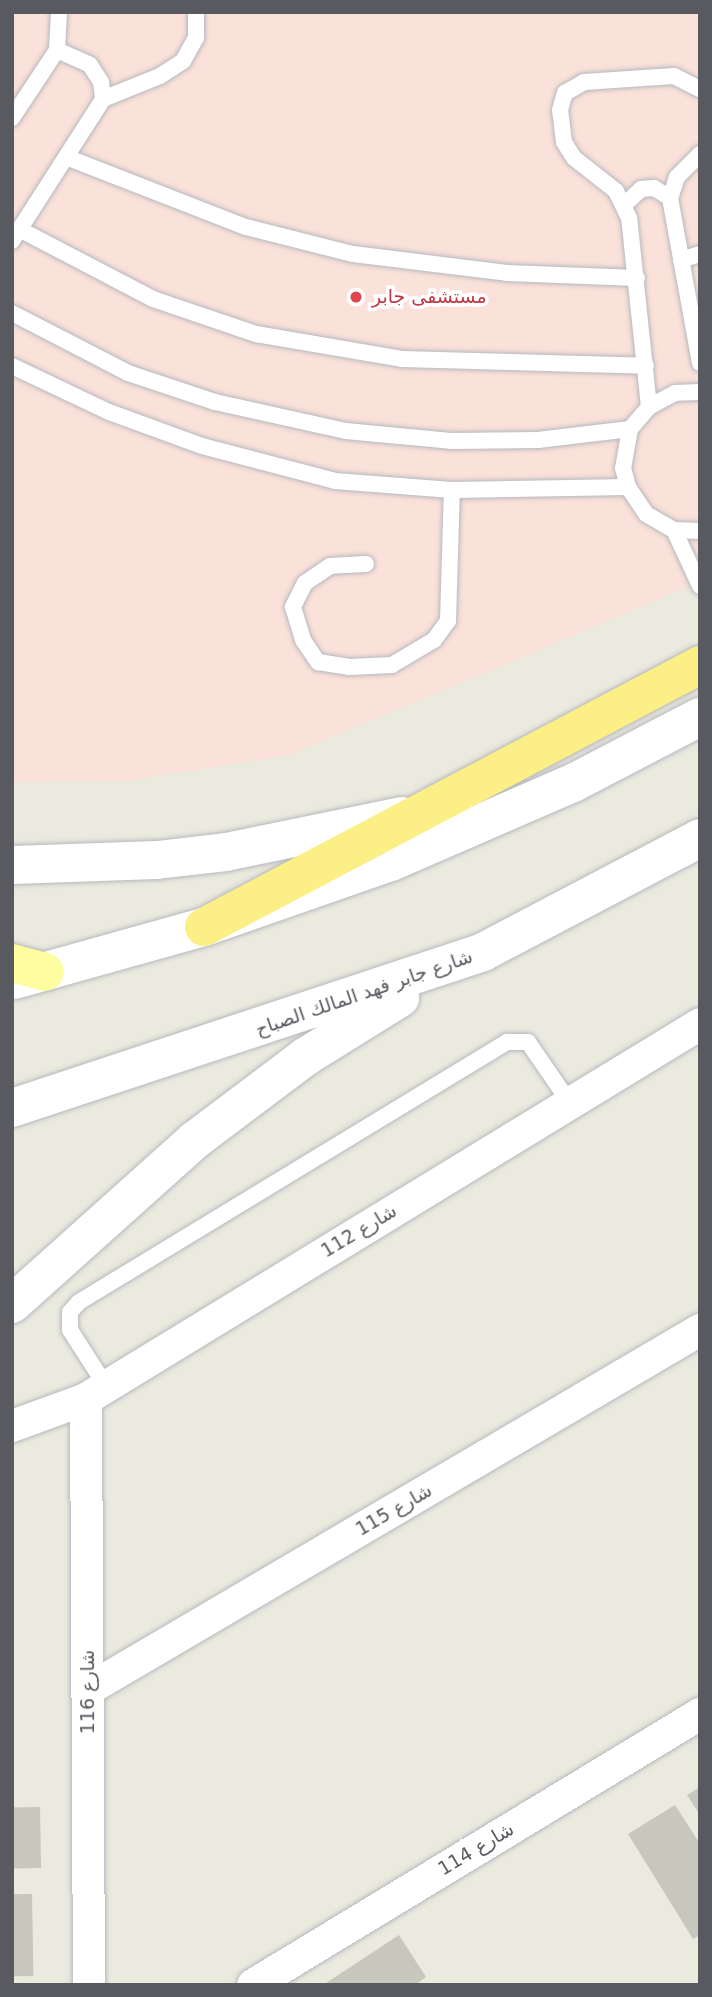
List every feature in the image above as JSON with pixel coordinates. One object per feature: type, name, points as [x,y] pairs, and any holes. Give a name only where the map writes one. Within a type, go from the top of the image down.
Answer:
[{"type":"highway","points":[[204,927],[700,665]]},
{"type":"street","points":[[23,972],[204,927],[391,862],[483,824],[700,717]]},
{"type":"street","points":[[12,865],[158,860],[226,852],[427,809]]},
{"type":"street","name":"شارع جابر فهد المالك الصباح","points":[[12,1108],[482,952],[700,838]]},
{"type":"street","points":[[12,1304],[184,1149],[249,1097],[363,1020],[482,952]]},
{"type":"street","name":"شارع 112","points":[[12,1426],[96,1392],[700,1024]]},
{"type":"street","name":"شارع 115","points":[[89,1689],[700,1330]]},
{"type":"street","name":"شارع 116","points":[[89,1985],[89,1689],[96,1392]]},
{"type":"street","name":"شارع 114","points":[[253,1985],[700,1714]]},
{"type":"lane","points":[[15,106],[57,50],[59,12]]},
{"type":"lane","points":[[196,12],[197,38],[183,61],[160,76],[103,99],[16,235],[153,299],[256,334],[402,359],[646,366]]},
{"type":"lane","points":[[57,50],[90,65],[101,82],[103,99]]},
{"type":"lane","points":[[649,407],[637,278],[624,205],[617,191],[574,158],[564,142],[560,110],[565,93],[584,82],[674,76],[700,89]]},
{"type":"lane","points":[[699,357],[670,198],[677,177],[700,154]]},
{"type":"lane","points":[[66,157],[246,227],[353,254],[507,273],[637,278]]},
{"type":"lane","points":[[624,205],[641,189],[654,188],[670,198]]},
{"type":"lane","points":[[681,260],[700,254]]},
{"type":"lane","points":[[12,313],[128,373],[215,402],[346,431],[464,441],[538,440],[631,429]]},
{"type":"lane","points":[[12,366],[109,412],[227,454],[335,481],[452,490],[628,487]]},
{"type":"lane","points":[[700,392],[675,393],[649,407],[631,429],[624,449],[628,487],[646,514],[674,530],[700,531]]},
{"type":"lane","points":[[366,564],[330,566],[305,583],[293,607],[303,640],[318,662],[350,667],[392,665],[434,640],[447,621],[449,608],[452,490]]},
{"type":"lane","points":[[674,530],[700,586]]},
{"type":"lane","points":[[96,1392],[68,1324],[73,1307],[91,1295],[507,1042],[528,1042],[570,1103]]},
{"type":"shaded area","name":"مستشفى جابر","points":[[12,12],[700,12],[700,582],[290,755],[127,781],[12,782]]},
{"type":"building","points":[[700,1787],[700,1815],[687,1795]]},
{"type":"building","points":[[675,1805],[700,1844],[700,1935],[693,1939],[628,1834]]},
{"type":"building","points":[[12,1807],[40,1807],[41,1868],[13,1868]]},
{"type":"building","points":[[12,1894],[32,1894],[33,1976],[13,1976]]},
{"type":"building","points":[[399,1935],[426,1977],[415,1985],[323,1985]]},
{"type":"place","name":"مستشفى جابر","points":[[356,297]]}]
